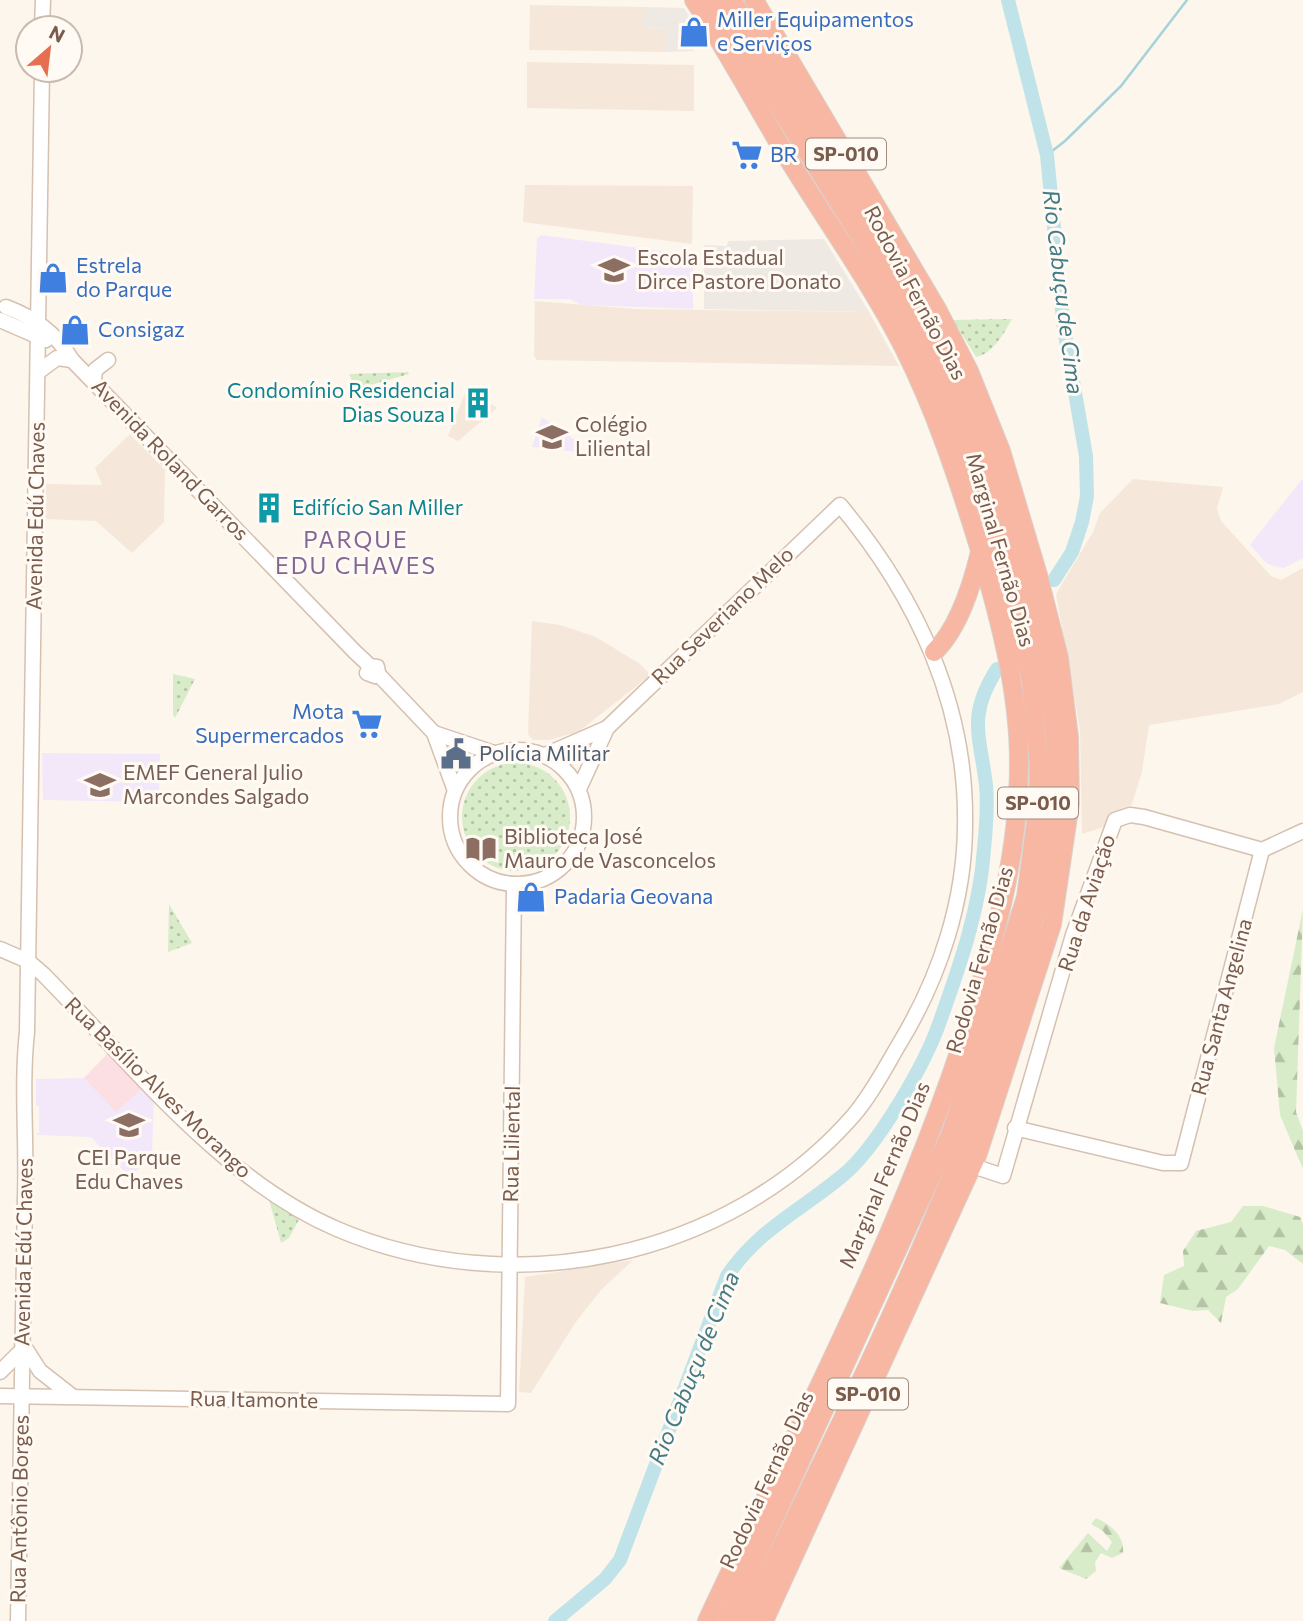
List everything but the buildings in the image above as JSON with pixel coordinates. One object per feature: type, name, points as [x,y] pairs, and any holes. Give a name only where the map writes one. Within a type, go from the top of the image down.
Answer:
[{"type":"highway","name":"Marginal Fernão Dias","points":[[694,0],[904,348],[948,450],[980,552],[1004,641],[1018,738],[1013,853],[999,923],[957,1058],[915,1172],[707,1621]]},
{"type":"highway","name":"Rodovia Fernão Dias","points":[[712,0],[861,237],[920,343],[948,405],[985,504],[1031,680],[1039,766],[1038,807],[1026,897],[951,1133],[727,1621]]},
{"type":"highway","name":"Rodovia Fernão Dias","points":[[732,0],[928,321],[952,371],[984,453],[1020,570],[1046,678],[1056,768],[1051,849],[1041,902],[953,1172],[853,1394],[746,1621]]},
{"type":"highway","name":"Marginal Fernão Dias","points":[[754,0],[925,287],[969,371],[1010,478],[1059,659],[1069,737],[1070,803],[1057,903],[1027,1006],[973,1166],[764,1621]]},
{"type":"highway","points":[[934,652],[945,638],[963,603],[980,552]]},
{"type":"street","name":"Avenida Edú Chaves","points":[[22,1396],[26,1108],[31,1063],[27,1032],[42,84]]},
{"type":"street","name":"Avenida Roland Garros","points":[[2,312],[39,322],[72,360],[434,733]]},
{"type":"street","points":[[2,312],[39,322]]},
{"type":"street","points":[[38,372],[57,358],[72,360]]},
{"type":"street","points":[[94,382],[95,370],[108,360]]},
{"type":"street","name":"Rua Basílio Alves Morango","points":[[28,961],[195,1129],[263,1190],[336,1229],[397,1251],[465,1263],[510,1266],[586,1260],[659,1243],[717,1218],[766,1189],[833,1137],[864,1101],[925,997],[954,912],[964,857],[965,824],[959,741],[934,652],[870,545],[840,505]]},
{"type":"street","name":"Rua Severiano Melo","points":[[607,728],[840,505]]},
{"type":"street","points":[[545,755],[607,728]]},
{"type":"street","points":[[579,789],[607,728]]},
{"type":"street","points":[[434,733],[494,753]]},
{"type":"street","points":[[434,733],[454,789],[450,828],[462,857],[487,878],[514,884],[541,880],[556,872],[577,848],[585,818],[579,789],[565,769],[545,755],[518,749],[494,753],[464,774],[454,789]]},
{"type":"street","name":"Rua da Aviação","points":[[973,1166],[1003,1176],[1073,935],[1115,820],[1130,815],[1144,817],[1262,850]]},
{"type":"street","points":[[1262,850],[1303,831]]},
{"type":"street","name":"Rua Santa Angelina","points":[[1015,1128],[1163,1163],[1181,1164],[1262,850]]},
{"type":"street","name":"Rua Liliental","points":[[508,1404],[514,884]]},
{"type":"street","points":[[0,948],[28,961]]},
{"type":"street","points":[[0,1372],[22,1346],[40,1371],[73,1397]]},
{"type":"street","name":"Rua Itamonte","points":[[0,1396],[508,1404]]},
{"type":"street","name":"Rua Antônio Borges","points":[[18,1621],[22,1396]]},
{"type":"shaded area","points":[[530,5],[644,7],[644,28],[665,29],[665,52],[529,50]]},
{"type":"shaded area","points":[[644,7],[684,8],[694,23],[694,51],[665,52],[665,29],[644,28]]},
{"type":"shaded area","points":[[527,62],[694,65],[694,111],[527,108]]},
{"type":"shaded area","points":[[525,185],[693,186],[692,244],[523,222]]},
{"type":"shaded area","name":"Escola Estadual Dirce Pastore Donato","points":[[541,235],[693,255],[693,309],[581,305],[570,299],[534,299],[537,239]]},
{"type":"shaded area","points":[[824,239],[869,312],[704,309],[704,245],[727,246],[728,241]]},
{"type":"shaded area","points":[[535,301],[636,309],[869,312],[899,366],[537,360],[534,356]]},
{"type":"shaded area","points":[[467,388],[497,408],[458,441],[448,436]]},
{"type":"shaded area","name":"Colégio Liliental","points":[[542,417],[582,445],[579,446],[578,452],[532,447]]},
{"type":"shaded area","points":[[130,434],[165,470],[164,522],[132,553],[96,521],[45,519],[46,484],[102,485],[95,468]]},
{"type":"shaded area","points":[[1303,478],[1303,558],[1284,568],[1277,567],[1266,563],[1250,545]]},
{"type":"shaded area","points":[[1133,479],[1223,487],[1217,509],[1221,521],[1271,576],[1281,580],[1303,568],[1303,692],[1279,704],[1149,725],[1142,772],[1132,804],[1110,825],[1082,834],[1080,730],[1056,594],[1093,532],[1100,513]]},
{"type":"shaded area","points":[[532,621],[560,625],[596,637],[640,664],[648,672],[648,677],[578,732],[549,740],[533,740],[528,734]]},
{"type":"shaded area","name":"EMEF General Julio Marcondes Salgado","points":[[42,753],[160,754],[159,798],[156,802],[43,800]]},
{"type":"shaded area","points":[[109,1052],[143,1088],[116,1112],[84,1078]]},
{"type":"shaded area","points":[[84,1078],[116,1112],[143,1088],[154,1099],[152,1155],[130,1177],[91,1137],[36,1135],[39,1133],[39,1106],[36,1106],[36,1079]]},
{"type":"shaded area","points":[[633,1260],[601,1290],[575,1323],[531,1393],[519,1392],[525,1277]]},
{"type":"green space","points":[[1012,319],[993,347],[976,357],[953,320]]},
{"type":"green space","points":[[349,374],[409,374],[356,389]]},
{"type":"green space","points":[[173,674],[195,679],[175,718],[173,715]]},
{"type":"green space","points":[[516,763],[537,767],[554,779],[566,796],[570,817],[566,838],[554,855],[537,867],[516,871],[495,867],[478,855],[466,838],[462,817],[466,796],[478,779],[495,767]]},
{"type":"green space","points":[[169,904],[192,943],[168,952]]},
{"type":"green space","points":[[1303,909],[1296,1112],[1303,1131],[1303,1169],[1280,1115],[1274,1048]]},
{"type":"green space","points":[[268,1196],[302,1214],[289,1238],[281,1243]]},
{"type":"green space","points":[[1243,1206],[1263,1206],[1300,1217],[1303,1224],[1303,1264],[1285,1250],[1269,1246],[1238,1289],[1226,1297],[1221,1323],[1208,1310],[1193,1311],[1160,1303],[1164,1275],[1184,1266],[1183,1251],[1196,1231],[1231,1222]]},
{"type":"green space","points":[[1096,1518],[1116,1531],[1122,1541],[1123,1553],[1112,1558],[1101,1553],[1095,1562],[1096,1571],[1086,1579],[1059,1568],[1088,1533],[1107,1551],[1112,1542],[1103,1531],[1091,1524]]},
{"type":"waterway","name":"Rio Cabuçu de Cima","points":[[1008,0],[1047,155],[1064,329],[1086,456],[1087,496],[1082,522],[1072,552],[1054,580]]},
{"type":"waterway","points":[[1047,155],[1121,86],[1187,0]]},
{"type":"waterway","name":"Rio Cabuçu de Cima","points":[[555,1621],[605,1579],[620,1560],[727,1276],[766,1233],[842,1176],[869,1147],[898,1106],[932,1041],[961,960],[978,894],[987,801],[979,739],[979,713],[988,685],[997,669]]},
{"type":"place","name":"Miller Equipamentos e Serviços","points":[[694,32]]},
{"type":"place","name":"BR","points":[[747,155]]},
{"type":"place","name":"Escola Estadual Dirce Pastore Donato","points":[[614,270]]},
{"type":"place","name":"Estrela do Parque","points":[[53,278]]},
{"type":"place","name":"Consigaz","points":[[75,330]]},
{"type":"place","name":"Condomínio Residencial Dias Souza I","points":[[478,403]]},
{"type":"place","name":"Colégio Liliental","points":[[552,437]]},
{"type":"place","name":"Edifício San Miller","points":[[269,508]]},
{"type":"place","name":"Mota Supermercados","points":[[367,724]]},
{"type":"place","name":"Polícia Militar","points":[[456,754]]},
{"type":"place","name":"EMEF General Julio Marcondes Salgado","points":[[100,785]]},
{"type":"place","name":"Biblioteca José Mauro de Vasconcelos","points":[[481,849]]},
{"type":"place","name":"Padaria Geovana","points":[[531,897]]},
{"type":"place","name":"CEI Parque Edu Chaves","points":[[129,1125]]},
{"type":"district","name":"PARQUE EDU CHAVES","points":[[356,553]]}]
